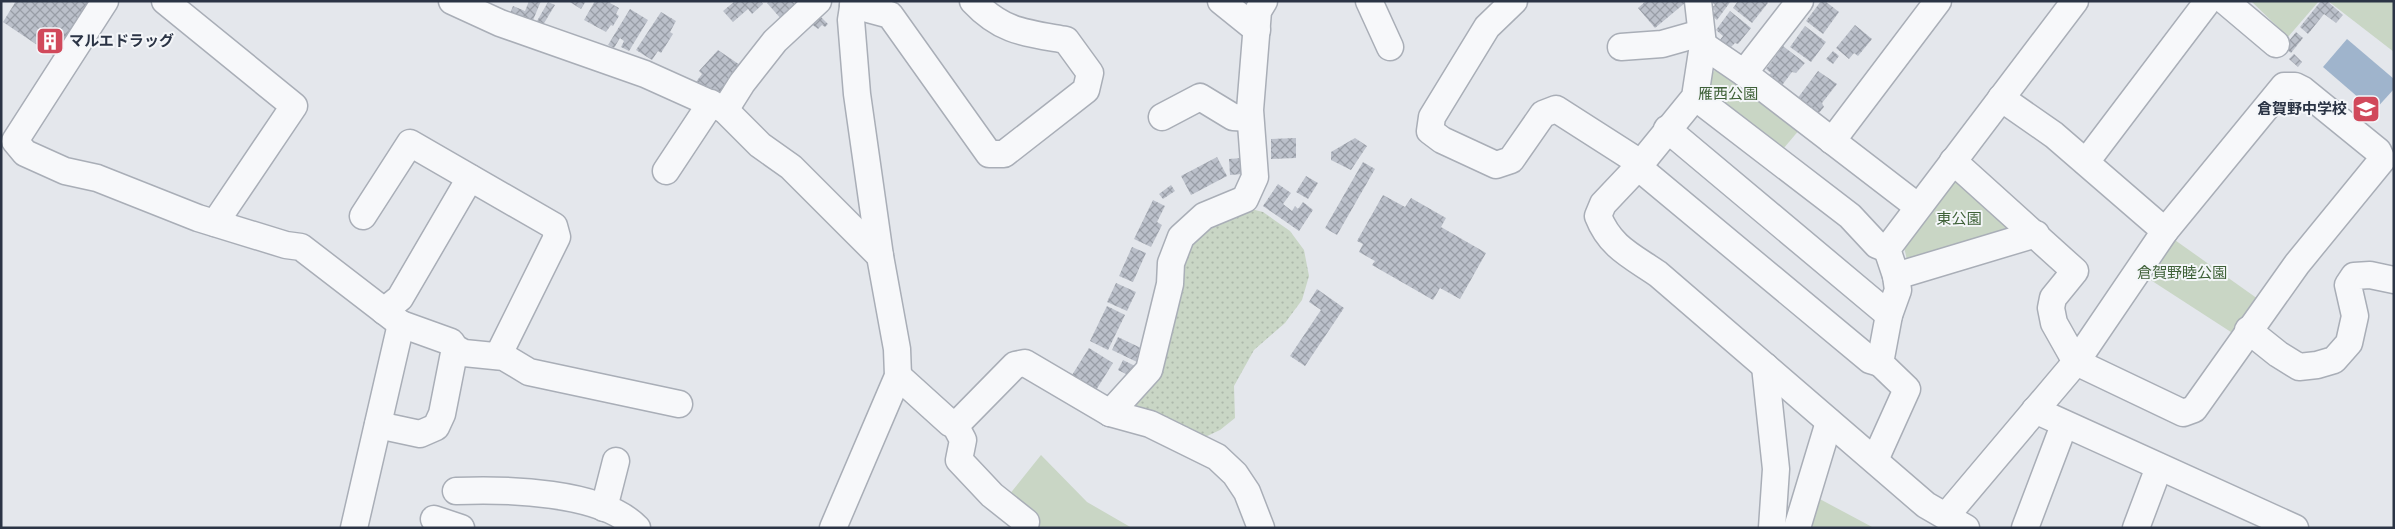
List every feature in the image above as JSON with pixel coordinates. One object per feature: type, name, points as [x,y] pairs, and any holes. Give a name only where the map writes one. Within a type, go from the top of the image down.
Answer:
[{"type":"street","points":[[105,1],[15,141],[25,153],[65,171],[97,178],[215,223],[286,245],[301,247],[393,317],[451,342],[455,348],[464,353],[504,357],[528,372],[680,404]]},
{"type":"street","points":[[165,1],[294,106],[215,223]]},
{"type":"street","points":[[452,1],[500,23],[645,74],[718,107],[760,145],[791,167],[880,256]]},
{"type":"street","points":[[666,171],[718,107],[742,83],[775,41],[818,1]]},
{"type":"street","points":[[833,528],[898,376],[897,349],[880,256],[857,94],[851,20],[854,3],[890,15],[989,154],[1004,154],[1086,90],[1090,74],[1066,40],[1016,31],[988,18],[972,1]]},
{"type":"street","points":[[1221,1],[1256,30]]},
{"type":"street","points":[[1110,413],[1149,370],[1170,284],[1171,262],[1181,237],[1204,216],[1245,199],[1255,177],[1250,118],[1258,11],[1264,1]]},
{"type":"street","points":[[1369,1],[1390,47]]},
{"type":"street","points":[[1514,1],[1487,27],[1432,117],[1430,131],[1442,140],[1496,165],[1511,160],[1543,114],[1556,109],[1632,157],[1638,167],[1870,360],[1880,364],[1907,389],[1875,460]]},
{"type":"street","points":[[1698,1],[1702,39],[1695,97],[1667,129],[1638,167],[1603,204],[1598,216],[1604,233],[1616,245],[1658,274],[1926,505],[1956,522],[2035,410],[2076,362],[2165,231],[2284,86],[2296,86],[2304,90],[2378,151],[2382,160],[2297,264],[2248,330],[2194,409],[2183,412],[2076,362],[2054,323],[2051,308],[2053,298],[2075,271],[2036,234],[1953,162]]},
{"type":"street","points":[[1744,73],[1800,1]]},
{"type":"street","points":[[1832,141],[1938,1]]},
{"type":"street","points":[[1887,249],[1917,206],[1953,162],[2075,1]]},
{"type":"street","points":[[2086,162],[2208,1]]},
{"type":"street","points":[[2225,1],[2276,44]]},
{"type":"street","points":[[1621,47],[1702,39],[1917,206]]},
{"type":"street","points":[[1162,117],[1200,97],[1233,117],[1250,118]]},
{"type":"street","points":[[1695,97],[1850,216],[1877,245],[1887,249],[1896,276],[1898,290],[1889,315],[1880,364]]},
{"type":"street","points":[[2001,98],[2054,135],[2165,231]]},
{"type":"street","points":[[1667,129],[1889,315]]},
{"type":"street","points":[[362,216],[410,144],[554,226],[557,237],[498,356]]},
{"type":"street","points":[[354,528],[378,425],[393,317],[400,298],[470,178]]},
{"type":"street","points":[[1896,276],[2036,234]]},
{"type":"street","points":[[2248,330],[2278,354],[2299,367],[2317,365],[2334,360],[2349,343],[2356,316],[2348,285],[2354,276],[2370,275],[2394,280]]},
{"type":"street","points":[[378,425],[420,434],[436,427],[442,414],[455,348]]},
{"type":"street","points":[[898,376],[950,423],[954,423],[960,421],[1016,365],[1025,363],[1110,413],[1150,424],[1217,457],[1235,474],[1247,492],[1261,528]]},
{"type":"street","points":[[1765,366],[1776,469],[1772,528]]},
{"type":"street","points":[[2035,410],[2064,425],[2159,467],[2258,520],[2295,528]]},
{"type":"street","points":[[1797,528],[1829,422]]},
{"type":"street","points":[[954,423],[963,440],[959,460],[992,495],[1026,522]]},
{"type":"street","points":[[2025,528],[2064,425]]},
{"type":"street","points":[[604,508],[616,461]]},
{"type":"street","points":[[2136,528],[2159,467]]},
{"type":"street","points":[[456,491],[494,490],[542,494],[581,501],[604,508],[629,520],[637,528]]},
{"type":"street","points":[[434,519],[461,528]]},
{"type":"green space","points":[[2251,1],[2319,1],[2288,37]]},
{"type":"green space","points":[[2328,1],[2394,1],[2394,52]]},
{"type":"green space","name":"雁西公園","points":[[1727,69],[1800,129],[1778,155],[1707,102],[1707,80],[1715,70]]},
{"type":"green space","name":"東公園","points":[[1955,171],[2017,226],[1909,268],[1902,239]]},
{"type":"green space","points":[[1243,207],[1263,212],[1290,231],[1304,250],[1309,276],[1302,300],[1285,323],[1254,350],[1234,386],[1235,418],[1220,430],[1205,437],[1154,411],[1125,405],[1186,242]]},
{"type":"green space","name":"倉賀野睦公園","points":[[2172,238],[2258,299],[2234,334],[2146,277]]},
{"type":"green space","points":[[1041,455],[1087,502],[1132,528],[1040,528],[1005,500]]},
{"type":"green space","points":[[1816,497],[1874,528],[1805,528]]},
{"type":"water","points":[[2347,39],[2394,79],[2394,89],[2374,111],[2323,67]]},
{"type":"building","name":"マルエドラッグ","points":[[16,1],[95,1],[58,59],[3,22]]},
{"type":"building","points":[[529,1],[541,1],[531,25],[509,16],[513,6],[525,11]]},
{"type":"building","points":[[568,1],[586,1],[581,9]]},
{"type":"building","points":[[595,1],[611,1],[610,3],[619,8],[616,14],[619,16],[613,26],[611,25],[606,32],[584,20]]},
{"type":"building","points":[[735,1],[761,1],[763,4],[752,14],[748,9],[733,22],[723,11]]},
{"type":"building","points":[[770,1],[792,1],[797,7],[782,20],[767,3]]},
{"type":"building","points":[[1646,1],[1684,1],[1685,3],[1655,28],[1638,8]]},
{"type":"building","points":[[1711,1],[1731,1],[1717,20],[1711,15],[1715,11],[1711,8],[1715,5]]},
{"type":"building","points":[[1738,1],[1766,1],[1768,3],[1752,23],[1733,8]]},
{"type":"building","points":[[1821,1],[1825,1],[1839,12],[1823,34],[1806,21]]},
{"type":"building","points":[[2321,1],[2327,1],[2343,15],[2336,23],[2324,14],[2308,34],[2300,27]]},
{"type":"building","points":[[548,2],[555,5],[543,25],[537,21]]},
{"type":"building","points":[[630,9],[648,20],[629,51],[621,47],[624,41],[620,38],[614,48],[608,45]]},
{"type":"building","points":[[815,11],[828,24],[825,27],[822,25],[818,29],[810,23]]},
{"type":"building","points":[[1730,11],[1751,28],[1738,44],[1735,43],[1729,49],[1719,41],[1723,36],[1716,30]]},
{"type":"building","points":[[661,12],[676,21],[670,32],[673,34],[661,53],[658,51],[652,60],[636,50]]},
{"type":"building","points":[[1855,25],[1872,39],[1858,56],[1854,53],[1849,59],[1836,48]]},
{"type":"building","points":[[1805,26],[1826,42],[1811,62],[1790,47]]},
{"type":"building","points":[[2296,32],[2303,38],[2291,53],[2284,47]]},
{"type":"building","points":[[1783,46],[1805,63],[1796,73],[1792,72],[1780,88],[1766,78],[1771,73],[1766,69]]},
{"type":"building","points":[[718,50],[740,65],[721,97],[696,82],[702,74],[699,71]]},
{"type":"building","points":[[1833,51],[1839,56],[1833,64],[1826,59]]},
{"type":"building","points":[[2294,54],[2302,62],[2298,67],[2289,59]]},
{"type":"building","points":[[1818,71],[1837,84],[1822,103],[1824,107],[1818,114],[1797,99]]},
{"type":"building","points":[[1296,138],[1296,158],[1271,159],[1271,139]]},
{"type":"building","points":[[1355,138],[1367,146],[1351,170],[1331,160],[1331,152]]},
{"type":"building","points":[[1217,157],[1227,176],[1191,195],[1181,176]]},
{"type":"building","points":[[1242,158],[1243,174],[1230,175],[1229,159]]},
{"type":"building","points":[[1363,162],[1375,169],[1337,235],[1325,228]]},
{"type":"building","points":[[1306,176],[1318,183],[1308,199],[1296,192]]},
{"type":"building","points":[[1278,184],[1291,193],[1283,204],[1292,211],[1295,206],[1298,209],[1303,202],[1313,210],[1299,231],[1263,206]]},
{"type":"building","points":[[1171,185],[1175,191],[1163,199],[1159,194]]},
{"type":"building","points":[[1383,195],[1405,207],[1411,198],[1446,218],[1441,227],[1486,253],[1460,299],[1440,288],[1433,300],[1372,265],[1375,261],[1359,252],[1363,244],[1357,241]]},
{"type":"building","points":[[1153,200],[1165,206],[1157,222],[1162,225],[1151,247],[1134,239]]},
{"type":"building","points":[[1132,247],[1146,253],[1133,282],[1119,276]]},
{"type":"building","points":[[1116,283],[1136,292],[1127,311],[1107,302]]},
{"type":"building","points":[[1317,289],[1344,308],[1305,366],[1290,356],[1321,310],[1309,302]]},
{"type":"building","points":[[1107,306],[1125,315],[1108,350],[1090,341]]},
{"type":"building","points":[[1118,337],[1143,349],[1137,362],[1112,350]]},
{"type":"building","points":[[1089,348],[1113,363],[1091,398],[1067,383]]},
{"type":"building","points":[[1123,360],[1135,366],[1130,376],[1118,370]]},
{"type":"place","name":"マルエドラッグ","points":[[50,41]]},
{"type":"place","name":"倉賀野中学校","points":[[2366,109]]}]
